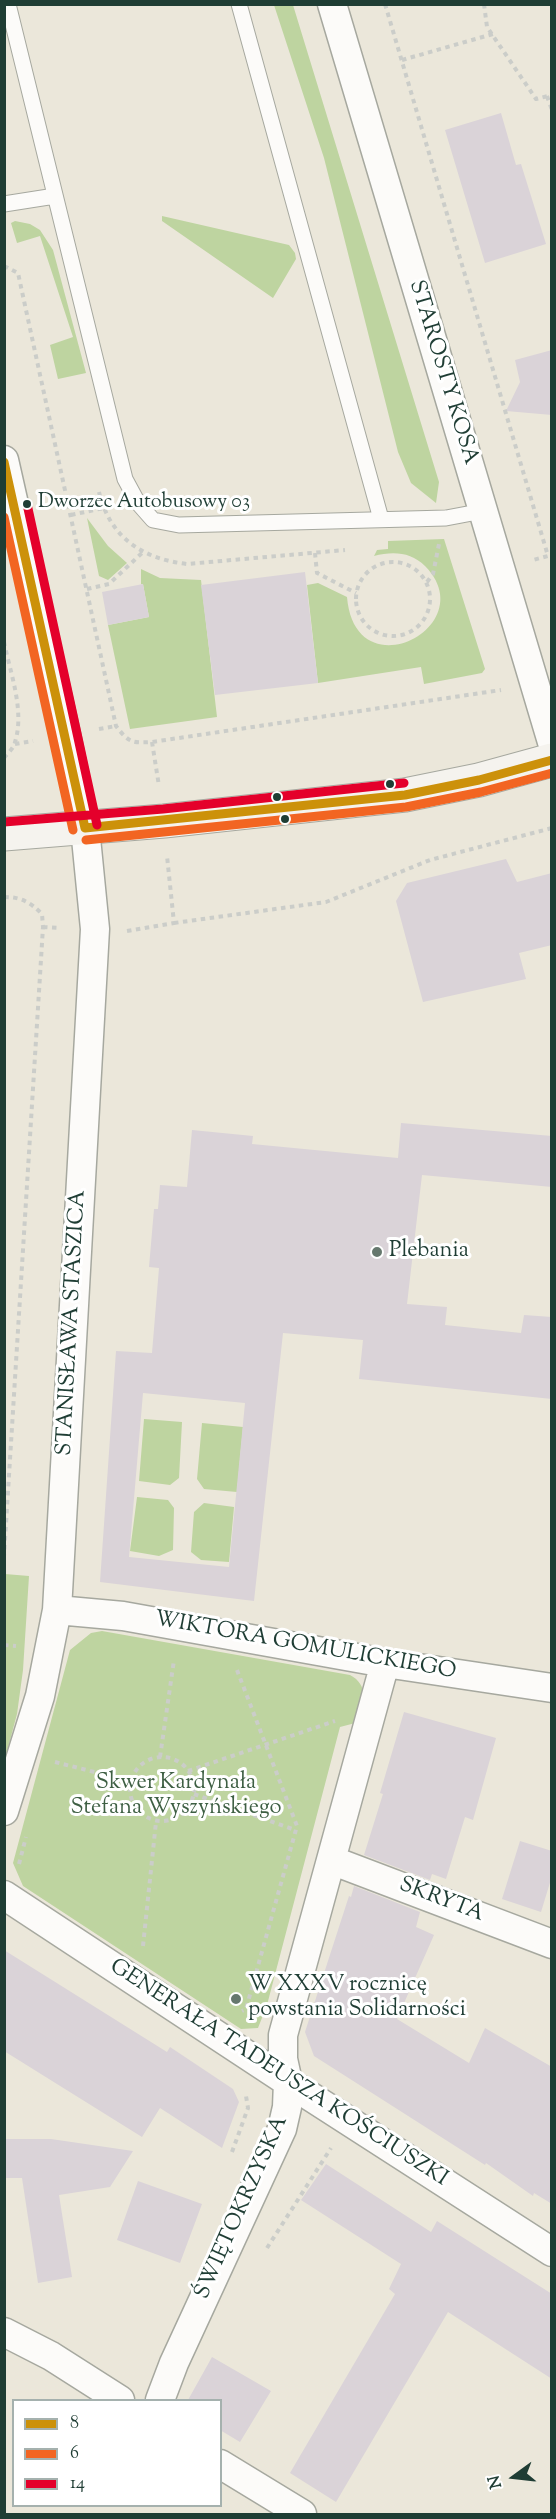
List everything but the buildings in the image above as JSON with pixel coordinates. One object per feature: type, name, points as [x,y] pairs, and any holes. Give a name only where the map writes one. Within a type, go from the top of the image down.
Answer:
[{"type":"street","name":"STAROSTY KOSA","points":[[332,4],[552,742]]},
{"type":"street","name":"STANISŁAWA STASZICA","points":[[4,460],[85,828],[95,929],[57,1610],[40,1696],[4,1811]]},
{"type":"street","points":[[4,834],[164,821],[405,795],[479,780],[552,760]]},
{"type":"street","name":"WIKTORA GOMULICKIEGO","points":[[57,1610],[123,1616],[385,1663],[552,1688]]},
{"type":"street","name":"ŚWIĘTOKRZYSKA","points":[[160,2399],[174,2363],[282,2129],[287,2107],[288,2082],[283,2059],[284,2035],[385,1663]]},
{"type":"street","name":"SKRYTA","points":[[331,1860],[552,1944]]},
{"type":"street","name":"GENERAŁA TADEUSZA KOŚCIUSZKI","points":[[4,1895],[552,2252]]},
{"type":"street","points":[[4,2332],[51,2356],[118,2399]]},
{"type":"street","points":[[222,2465],[302,2514]]},
{"type":"lane","points":[[9,4],[125,479],[138,503],[153,520],[179,525],[446,518],[483,512]]},
{"type":"lane","points":[[239,4],[381,519]]},
{"type":"lane","points":[[4,204],[55,196]]},
{"type":"path","points":[[386,4],[550,555],[531,561]]},
{"type":"path","points":[[484,4],[487,27],[537,99],[549,95],[552,110]]},
{"type":"path","points":[[402,60],[492,34]]},
{"type":"path","points":[[4,266],[18,273],[116,726],[126,739],[134,742],[152,742],[503,690],[533,681]]},
{"type":"path","points":[[71,515],[104,508]]},
{"type":"path","points":[[427,582],[433,574],[446,518]]},
{"type":"path","points":[[87,589],[109,584],[143,552]]},
{"type":"path","points":[[315,553],[317,573],[356,593]]},
{"type":"path","points":[[383,562],[409,565],[427,582],[430,606],[419,627],[408,634],[397,637],[379,634],[364,624],[358,613],[356,593],[363,577],[372,568],[383,562]]},
{"type":"path","points":[[4,642],[17,704],[18,725],[15,744],[4,758]]},
{"type":"path","points":[[152,742],[164,821],[174,923]]},
{"type":"path","points":[[126,942],[127,931],[326,902],[429,860],[552,828]]},
{"type":"path","points":[[4,897],[19,897],[32,904],[42,914],[43,927],[4,1556]]},
{"type":"path","points":[[160,1757],[175,1654]]},
{"type":"path","points":[[235,1664],[297,1826],[246,2009],[240,2012]]},
{"type":"path","points":[[188,1771],[336,1720]]},
{"type":"path","points":[[160,1757],[177,1761],[188,1771],[194,1794],[191,1804],[181,1815],[169,1821],[156,1822],[144,1817],[136,1809],[130,1797],[130,1781],[142,1764],[160,1757]]},
{"type":"path","points":[[50,1761],[130,1781]]},
{"type":"path","points":[[194,1794],[295,1830]]},
{"type":"path","points":[[142,1954],[156,1822]]},
{"type":"path","points":[[23,1872],[19,1864],[27,1833]]},
{"type":"path","points":[[231,2152],[248,2108],[243,2087]]},
{"type":"green space","points":[[274,5],[293,5],[439,482],[436,503],[411,483],[398,452],[324,158]]},
{"type":"green space","points":[[162,216],[289,245],[296,259],[273,298],[162,221]]},
{"type":"green space","points":[[15,221],[30,224],[40,230],[53,250],[86,373],[58,379],[50,345],[73,337],[40,236],[17,243],[11,223]]},
{"type":"green space","points":[[87,518],[108,546],[127,563],[108,580],[99,576]]},
{"type":"green space","points":[[444,539],[485,669],[482,673],[424,684],[421,667],[318,683],[307,585],[318,583],[347,597],[355,626],[371,641],[391,645],[411,640],[428,627],[439,610],[439,588],[425,566],[408,555],[388,553],[374,556],[377,550],[388,549],[388,541]]},
{"type":"green space","points":[[141,569],[160,578],[201,580],[217,717],[130,729],[108,625],[149,617],[143,584],[141,584]]},
{"type":"green space","points":[[144,1419],[182,1422],[179,1478],[170,1485],[139,1481]]},
{"type":"green space","points":[[202,1423],[243,1427],[237,1492],[204,1489],[197,1479]]},
{"type":"green space","points":[[137,1497],[168,1500],[174,1508],[173,1550],[159,1556],[130,1551]]},
{"type":"green space","points":[[204,1503],[234,1507],[229,1562],[201,1560],[191,1552],[194,1512]]},
{"type":"green space","points":[[5,1574],[29,1576],[23,1670],[17,1714],[5,1759]]},
{"type":"green space","name":"Skwer Kardynała Stefana Wyszyńskiego","points":[[102,1631],[350,1675],[363,1689],[363,1721],[340,1727],[267,2005],[258,2028],[241,2029],[23,1886],[13,1863],[70,1650],[91,1633]]},
{"type":"transit line","name":"8","points":[[4,462],[85,828]]},
{"type":"transit line","name":"14","points":[[27,504],[97,825]]},
{"type":"transit line","name":"6","points":[[4,517],[73,830]]},
{"type":"transit line","name":"8","points":[[85,828],[405,795],[479,780],[552,760]]},
{"type":"transit line","name":"6","points":[[86,840],[406,807],[481,792],[552,773]]},
{"type":"transit line","name":"14","points":[[4,822],[163,809],[404,783]]},
{"type":"place","name":"Dworzec Autobusowy 03","points":[[27,504]]},
{"type":"place","name":"Plebania","points":[[377,1252]]},
{"type":"place","name":"W XXXV rocznicę powstania Solidarności","points":[[236,1999]]}]
